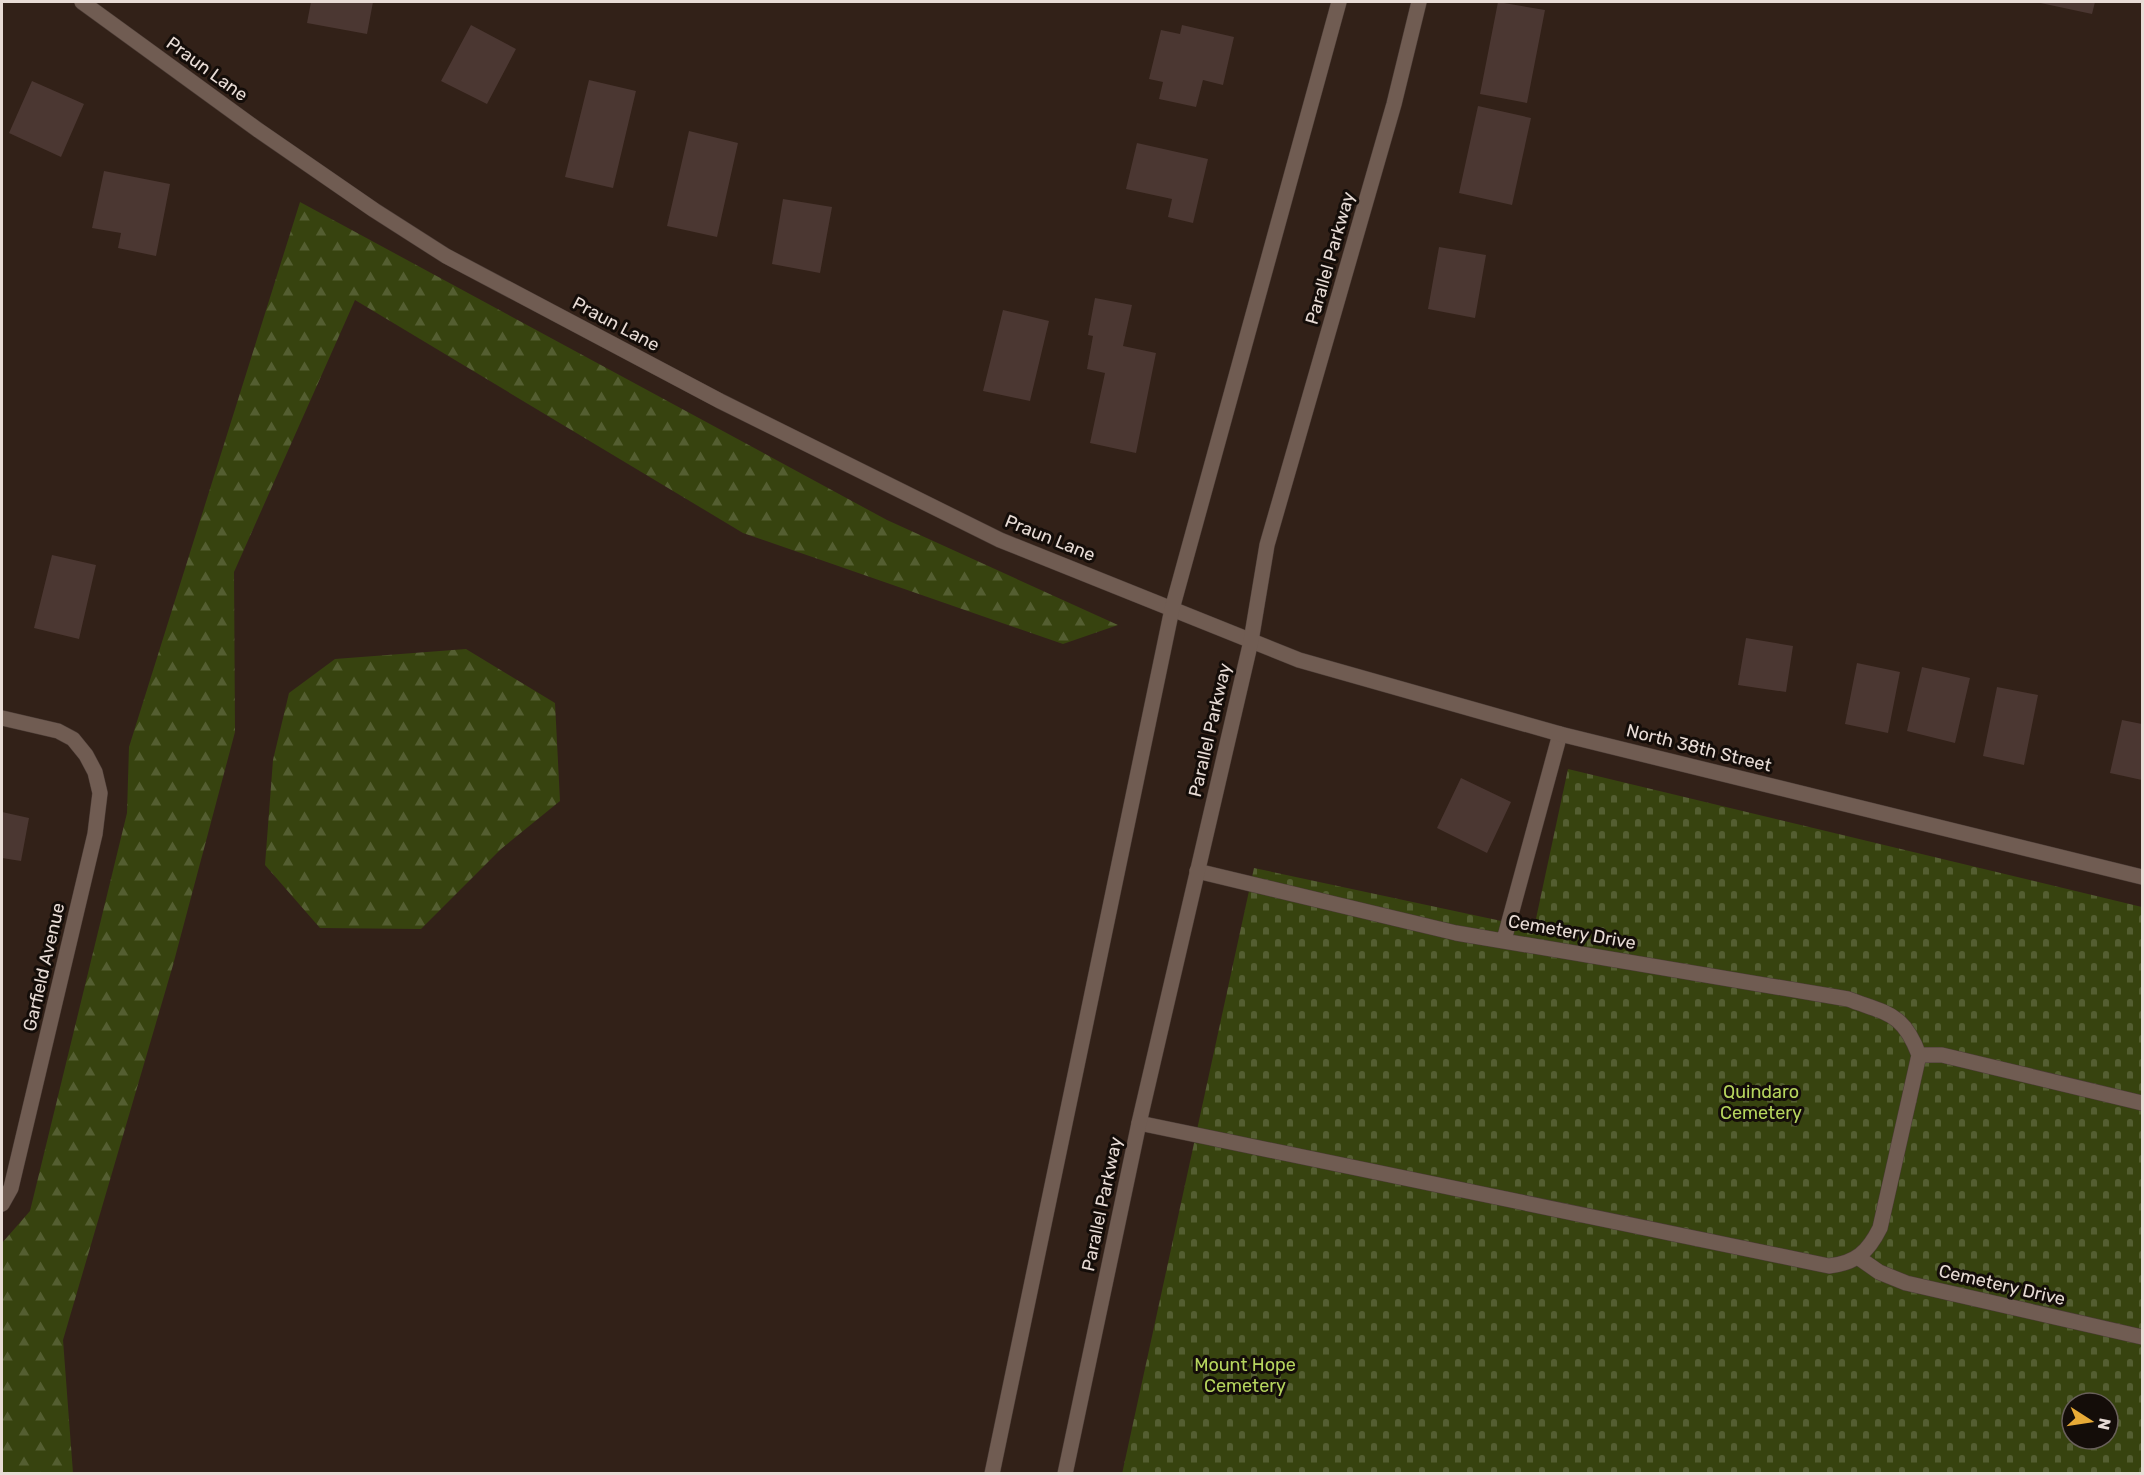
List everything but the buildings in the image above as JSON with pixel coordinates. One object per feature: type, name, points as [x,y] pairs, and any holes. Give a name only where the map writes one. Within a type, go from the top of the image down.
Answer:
[{"type":"main road","name":"Praun Lane","points":[[82,2],[258,130],[374,210],[446,256],[720,401],[1000,540],[1251,641]]},
{"type":"main road","points":[[992,1473],[1172,609],[1339,2]]},
{"type":"main road","name":"Parallel Parkway","points":[[1065,1473],[1140,1123],[1251,641],[1267,545],[1394,104],[1419,2]]},
{"type":"main road","name":"North 38th Street","points":[[1251,641],[1299,660],[1560,734],[2142,877]]},
{"type":"main road","name":"Garfield Avenue","points":[[2,718],[58,730],[73,740],[86,755],[95,772],[100,793],[95,834],[11,1188],[2,1204]]},
{"type":"main road","points":[[1504,940],[1560,734]]},
{"type":"main road","name":"Cemetery Drive","points":[[1197,871],[1456,933],[1848,999],[1893,1016],[1910,1033],[1919,1055]]},
{"type":"main road","points":[[1140,1123],[1829,1266],[1845,1264],[1859,1258],[1872,1243],[1880,1228],[1919,1055],[1942,1055],[2142,1102]]},
{"type":"main road","name":"Cemetery Drive","points":[[1859,1258],[1879,1272],[1906,1283],[2142,1337]]},
{"type":"green space","points":[[300,202],[887,520],[1118,625],[1063,644],[743,533],[355,300],[234,572],[235,732],[173,965],[63,1340],[73,1473],[2,1473],[2,1243],[30,1211],[127,813],[129,747]]},
{"type":"green space","points":[[466,649],[555,703],[560,801],[501,849],[421,929],[320,928],[265,865],[273,760],[289,693],[335,659]]},
{"type":"green space","name":"Quindaro Cemetery","points":[[1568,769],[2142,907],[2142,1473],[1122,1474],[1254,868],[1534,928]]},
{"type":"park label","name":"Mount Hope Cemetery","points":[[1245,1375]]}]
